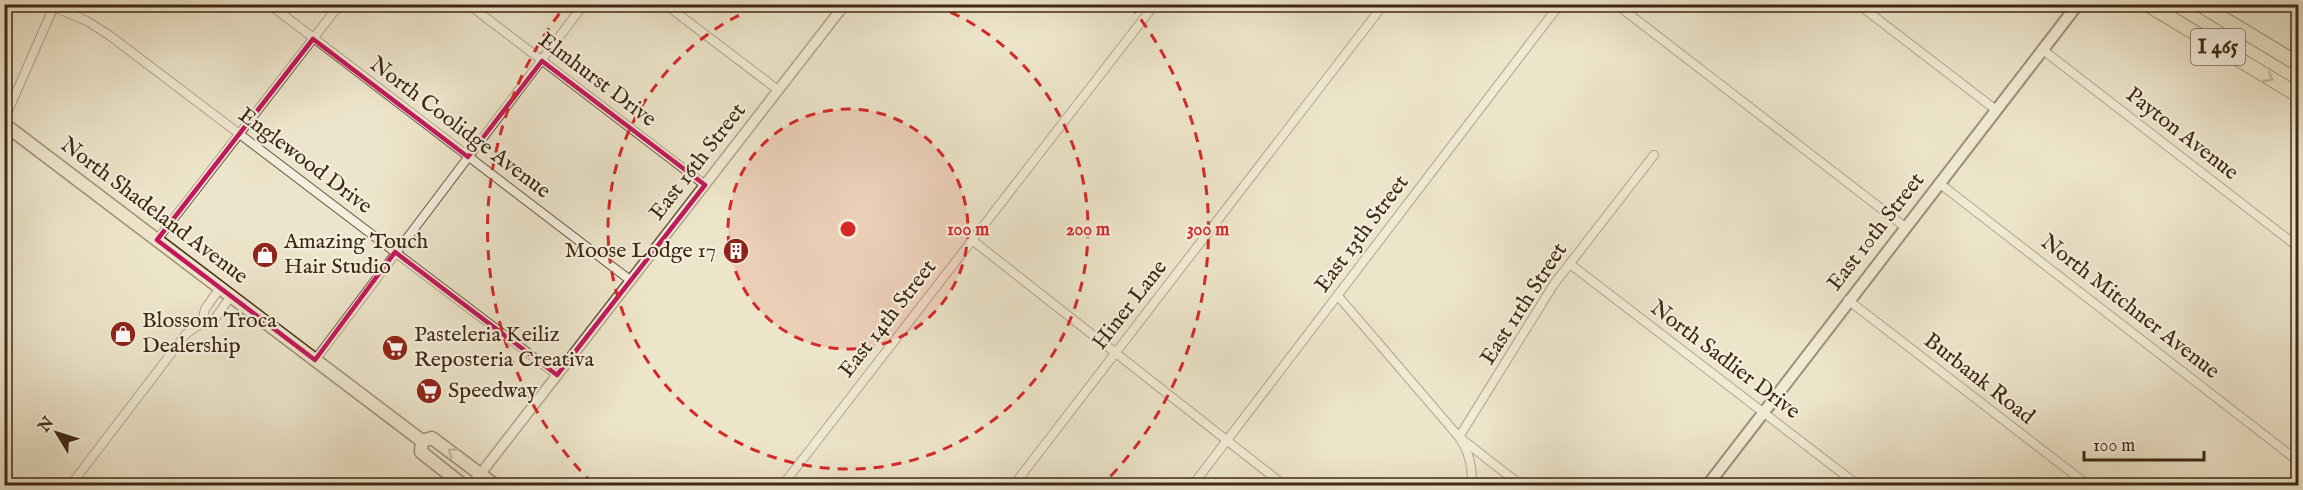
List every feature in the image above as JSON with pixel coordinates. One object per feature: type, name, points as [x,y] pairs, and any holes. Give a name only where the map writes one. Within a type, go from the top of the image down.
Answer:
[{"type":"highway","name":"I 465","points":[[2147,4],[2298,95]]},
{"type":"highway","name":"I 465","points":[[2199,4],[2298,63]]},
{"type":"main road","name":"East 10th Street","points":[[1707,486],[2078,4]]},
{"type":"main road","name":"North Shadeland Avenue","points":[[4,122],[422,441]]},
{"type":"main road","name":"North Shadeland Avenue","points":[[422,441],[432,438],[496,486]]},
{"type":"main road","name":"North Shadeland Avenue","points":[[422,441],[421,452],[464,486]]},
{"type":"street","name":"North Coolidge Avenue","points":[[269,4],[630,280]]},
{"type":"street","points":[[157,240],[340,4]]},
{"type":"street","name":"Elmhurst Drive","points":[[468,4],[705,185]]},
{"type":"street","points":[[315,360],[584,4]]},
{"type":"street","name":"East 16th Street","points":[[471,486],[845,4]]},
{"type":"street","name":"East 14th Street","points":[[782,486],[1155,4]]},
{"type":"street","name":"Hiner Lane","points":[[1013,486],[1384,4]]},
{"type":"street","name":"East 13th Street","points":[[1192,486],[1560,4]]},
{"type":"street","points":[[1616,4],[1905,227]]},
{"type":"street","points":[[1858,4],[1996,110]]},
{"type":"street","points":[[4,122],[54,6]]},
{"type":"street","name":"Englewood Drive","points":[[54,6],[87,21],[104,32],[557,375]]},
{"type":"street","points":[[669,6],[778,90]]},
{"type":"street","name":"Payton Avenue","points":[[2043,50],[2298,247]]},
{"type":"street","name":"East 11th Street","points":[[1459,437],[1554,284],[1654,155]]},
{"type":"street","name":"North Mitchner Avenue","points":[[1939,183],[2298,461]]},
{"type":"street","points":[[972,240],[1285,486]]},
{"type":"street","name":"North Sadlier Drive","points":[[1570,264],[1859,486]]},
{"type":"street","points":[[202,323],[205,309],[220,288]]},
{"type":"street","points":[[70,486],[186,334],[202,323],[214,320],[231,296]]},
{"type":"street","points":[[1338,296],[1459,437],[1471,466],[1471,486]]},
{"type":"street","name":"Burbank Road","points":[[1848,300],[2089,486]]},
{"type":"street","points":[[1459,437],[1522,486]]},
{"type":"highlighted area","points":[[313,39],[468,157],[542,61],[705,185],[557,375],[395,252],[315,360],[157,240]]},
{"type":"place","name":"Moose Lodge 17","points":[[736,251]]},
{"type":"place","name":"Amazing Touch Hair Studio","points":[[265,255]]},
{"type":"place","name":"Blossom Troca Dealership","points":[[123,334]]},
{"type":"place","name":"Pasteleria Keiliz Reposteria Creativa","points":[[395,348]]},
{"type":"place","name":"Speedway","points":[[429,391]]}]
